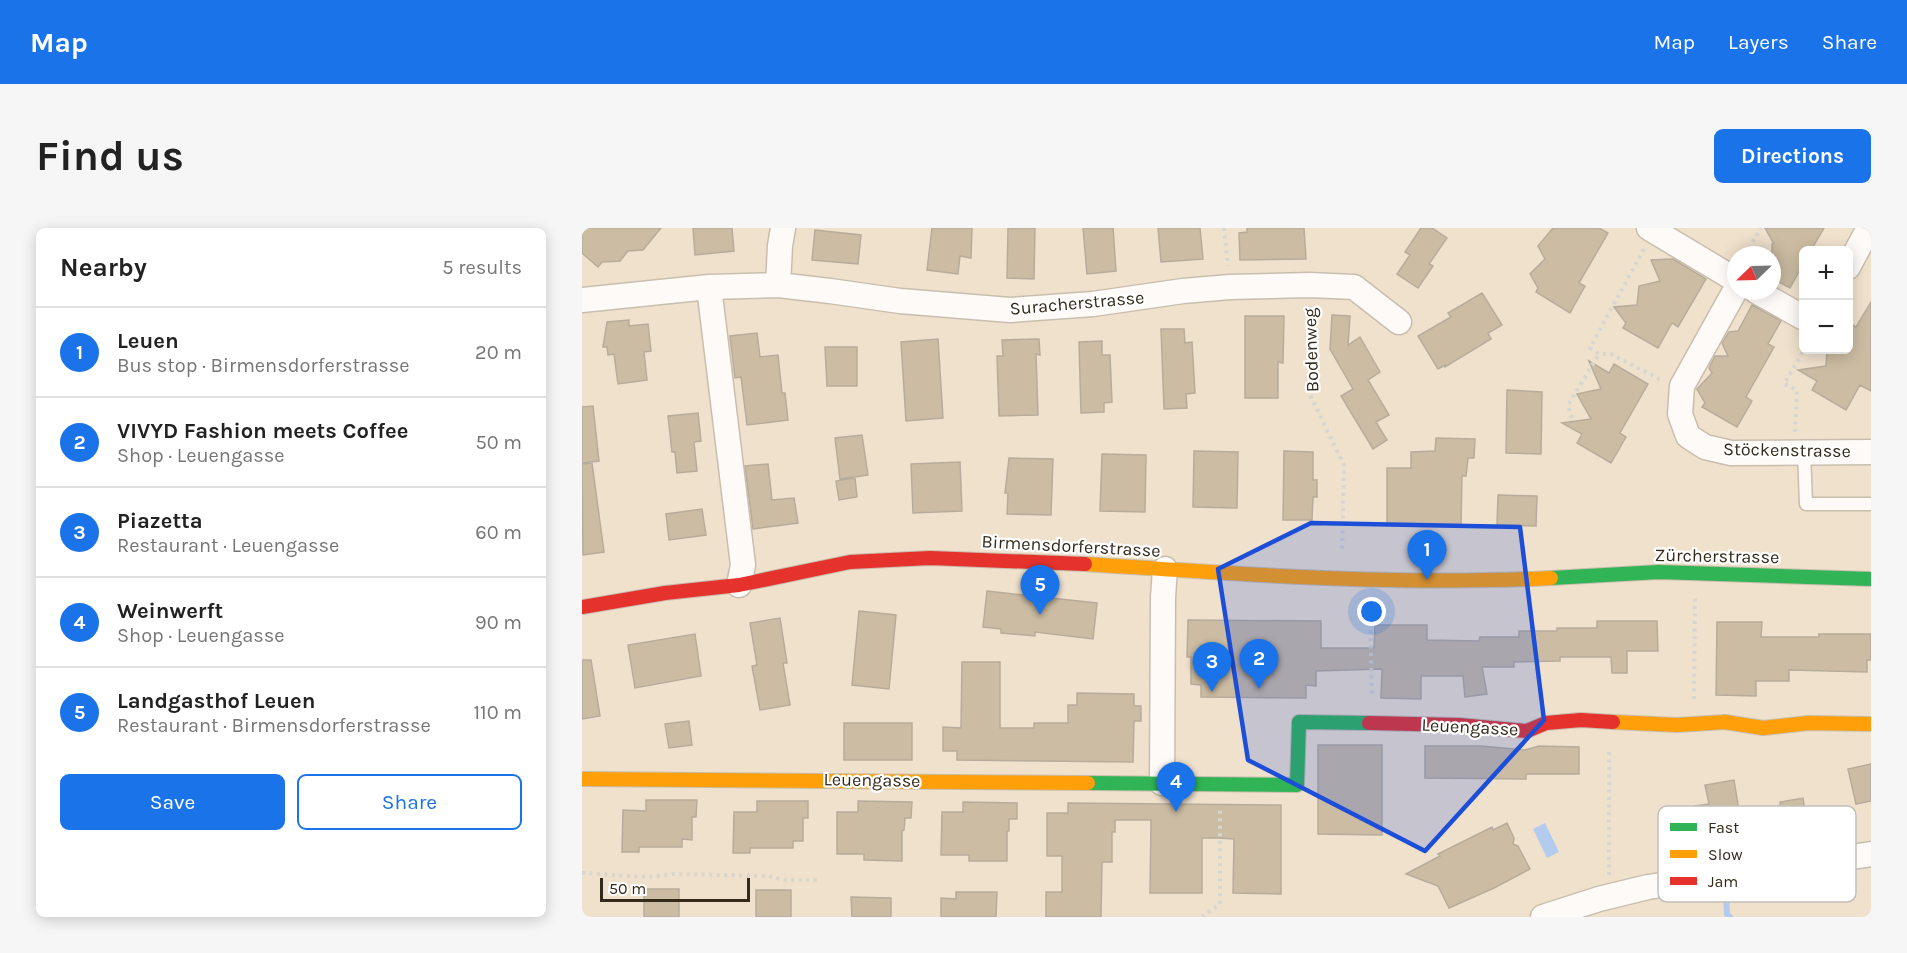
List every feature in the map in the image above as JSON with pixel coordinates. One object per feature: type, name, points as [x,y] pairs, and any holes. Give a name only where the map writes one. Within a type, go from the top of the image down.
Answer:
[{"type":"street","points":[[778,285],[783,228]]},
{"type":"street","points":[[1853,258],[1869,228]]},
{"type":"street","points":[[1651,229],[1727,275]]},
{"type":"street","name":"Suracherstrasse","points":[[582,300],[709,287],[778,285],[900,301],[1010,310],[1093,304],[1183,291],[1230,287],[1310,285],[1354,287],[1399,322]]},
{"type":"street","points":[[709,287],[743,565],[739,585]]},
{"type":"street","name":"Stöckenstrasse","points":[[1730,300],[1682,386],[1680,414],[1688,436],[1705,447],[1731,453],[1871,452]]},
{"type":"street","points":[[1772,300],[1799,316]]},
{"type":"street","name":"Birmensdorferstrasse","points":[[582,607],[665,593],[739,585],[819,567],[894,558],[978,559],[1339,580],[1562,579]]},
{"type":"street","points":[[1161,783],[1165,569]]},
{"type":"street","name":"Zürcherstrasse","points":[[1562,579],[1659,572],[1871,579]]},
{"type":"street","name":"Leuengasse","points":[[582,779],[1296,785],[1299,722],[1459,725],[1527,731],[1556,721],[1581,720],[1677,725],[1725,722],[1763,728],[1808,723],[1871,724]]},
{"type":"street","points":[[1856,856],[1871,854]]},
{"type":"street","points":[[1543,917],[1603,904],[1658,885]]},
{"type":"lane","points":[[1799,453],[1806,504],[1871,504]]},
{"type":"path","points":[[1224,228],[1230,287]]},
{"type":"path","points":[[1750,246],[1761,228]]},
{"type":"path","points":[[1651,229],[1590,348],[1599,354],[1611,354],[1682,391]]},
{"type":"path","name":"Bodenweg","points":[[1310,285],[1309,393],[1344,465],[1342,553]]},
{"type":"path","points":[[1572,418],[1568,405],[1599,354]]},
{"type":"path","points":[[1799,453],[1797,390],[1784,384],[1802,354]]},
{"type":"path","points":[[1693,723],[1695,604]]},
{"type":"path","points":[[1370,608],[1372,723]]},
{"type":"path","points":[[1603,904],[1609,757]]},
{"type":"path","points":[[1202,917],[1220,904],[1220,801]]},
{"type":"path","points":[[582,873],[659,877],[672,874],[770,876],[783,880],[820,880]]},
{"type":"highlighted area","points":[[1311,523],[1520,527],[1544,720],[1425,851],[1248,760],[1218,569]]},
{"type":"water","points":[[1545,823],[1559,852],[1547,858],[1533,829]]},
{"type":"building","points":[[582,228],[661,228],[643,250],[628,251],[620,261],[602,262],[598,267],[582,253]]},
{"type":"building","points":[[693,228],[732,228],[734,251],[695,255]]},
{"type":"building","points":[[932,228],[972,228],[971,258],[960,256],[958,274],[927,270]]},
{"type":"building","points":[[1008,228],[1035,228],[1034,279],[1007,278]]},
{"type":"building","points":[[1083,228],[1113,228],[1116,271],[1087,274]]},
{"type":"building","points":[[1158,228],[1200,228],[1203,259],[1161,262]]},
{"type":"building","points":[[1247,228],[1304,228],[1306,259],[1240,260],[1239,233],[1247,232]]},
{"type":"building","points":[[1421,228],[1432,228],[1447,238],[1429,264],[1433,266],[1418,288],[1397,274],[1410,255],[1405,252]]},
{"type":"building","points":[[1553,228],[1599,228],[1608,233],[1579,283],[1585,286],[1570,313],[1536,292],[1538,288],[1530,274],[1545,259],[1538,246]]},
{"type":"building","points":[[1765,228],[1824,228],[1813,246],[1799,246],[1799,271],[1790,288],[1781,283],[1781,246],[1772,246],[1774,244]]},
{"type":"building","points":[[815,230],[861,235],[858,264],[812,260]]},
{"type":"building","points":[[1673,259],[1706,279],[1678,327],[1672,323],[1658,348],[1623,328],[1626,323],[1614,307],[1637,305],[1639,286],[1660,281],[1651,260]]},
{"type":"building","points":[[1482,293],[1502,325],[1488,333],[1491,339],[1438,369],[1418,336],[1451,317],[1448,313]]},
{"type":"building","points":[[1871,302],[1871,391],[1860,385],[1846,410],[1812,390],[1817,381],[1798,370],[1826,366],[1827,354],[1853,354],[1853,326],[1856,327]]},
{"type":"building","points":[[1752,305],[1781,321],[1768,344],[1774,347],[1746,397],[1752,401],[1737,427],[1702,407],[1705,403],[1697,389],[1712,373],[1709,368],[1715,356],[1728,356],[1722,343],[1729,332],[1738,331]]},
{"type":"building","points":[[1332,315],[1350,316],[1348,345],[1360,337],[1380,372],[1368,380],[1389,415],[1376,422],[1387,440],[1373,449],[1341,396],[1353,389],[1330,349]]},
{"type":"building","points":[[1245,316],[1284,316],[1283,363],[1278,362],[1278,398],[1245,398]]},
{"type":"building","points":[[629,320],[629,326],[648,324],[651,351],[644,352],[647,380],[618,384],[614,354],[608,355],[607,347],[603,347],[607,322]]},
{"type":"building","points":[[1161,329],[1184,329],[1185,343],[1192,342],[1195,393],[1186,394],[1187,408],[1164,409]]},
{"type":"building","points":[[757,333],[760,357],[778,355],[782,393],[785,393],[788,420],[747,425],[741,377],[735,378],[730,336]]},
{"type":"building","points":[[938,339],[943,418],[906,421],[901,342]]},
{"type":"building","points":[[1039,339],[1040,355],[1036,354],[1038,415],[999,416],[997,356],[1003,356],[1002,340]]},
{"type":"building","points":[[1102,341],[1102,355],[1110,355],[1112,402],[1104,403],[1104,412],[1081,413],[1079,342]]},
{"type":"building","points":[[825,347],[857,347],[857,386],[827,386]]},
{"type":"building","points":[[1589,361],[1609,373],[1614,364],[1648,384],[1620,433],[1626,437],[1611,463],[1577,443],[1582,434],[1562,423],[1591,419],[1577,394],[1601,389]]},
{"type":"building","points":[[1507,390],[1542,392],[1541,454],[1506,453]]},
{"type":"building","points":[[593,406],[599,461],[582,463],[582,407]]},
{"type":"building","points":[[698,413],[701,441],[694,442],[697,471],[677,473],[668,416]]},
{"type":"building","points":[[862,435],[868,475],[840,479],[835,438]]},
{"type":"building","points":[[1436,438],[1475,439],[1474,458],[1468,458],[1466,476],[1462,476],[1461,525],[1387,523],[1387,468],[1411,468],[1411,452],[1435,451]]},
{"type":"building","points":[[1194,451],[1238,452],[1237,508],[1193,507]]},
{"type":"building","points":[[1284,451],[1313,452],[1313,480],[1317,480],[1317,497],[1313,497],[1312,520],[1283,520]]},
{"type":"building","points":[[1102,454],[1146,455],[1145,512],[1100,511]]},
{"type":"building","points":[[1009,458],[1053,459],[1051,515],[1007,514],[1008,493],[1005,493]]},
{"type":"building","points":[[960,462],[962,511],[913,513],[911,464]]},
{"type":"building","points":[[592,463],[604,552],[583,555],[582,464]]},
{"type":"building","points":[[768,464],[772,500],[794,498],[798,523],[753,529],[745,466]]},
{"type":"building","points":[[855,478],[857,497],[839,500],[836,481]]},
{"type":"building","points":[[1498,495],[1537,496],[1536,526],[1497,525]]},
{"type":"building","points":[[702,509],[706,535],[669,540],[666,514]]},
{"type":"building","points":[[987,591],[1097,603],[1093,639],[1035,632],[1035,636],[1001,633],[1001,629],[983,627]]},
{"type":"building","points":[[859,611],[896,615],[889,689],[852,685]]},
{"type":"building","points":[[780,618],[787,663],[783,663],[790,705],[760,710],[752,666],[757,665],[750,623]]},
{"type":"building","points":[[1188,620],[1321,621],[1321,648],[1374,648],[1375,625],[1427,625],[1427,640],[1479,641],[1480,637],[1519,637],[1519,631],[1597,628],[1597,621],[1657,621],[1658,651],[1627,651],[1627,673],[1612,673],[1611,657],[1560,657],[1560,661],[1514,662],[1514,667],[1482,667],[1487,694],[1465,697],[1463,676],[1421,676],[1421,699],[1381,698],[1382,669],[1316,671],[1316,686],[1306,685],[1306,698],[1201,697],[1201,685],[1191,684],[1191,657],[1187,657]]},
{"type":"building","points":[[1717,622],[1762,622],[1761,637],[1871,634],[1871,660],[1867,660],[1867,672],[1789,670],[1789,681],[1756,681],[1756,696],[1716,695]]},
{"type":"building","points":[[695,634],[701,676],[635,688],[628,645]]},
{"type":"building","points":[[582,660],[591,660],[600,716],[582,719]]},
{"type":"building","points":[[962,662],[1000,662],[1000,728],[1034,728],[1034,723],[1068,723],[1068,705],[1077,705],[1077,693],[1134,694],[1134,706],[1141,706],[1141,721],[1134,721],[1133,762],[957,760],[957,751],[943,751],[943,727],[961,728]]},
{"type":"building","points":[[689,721],[692,745],[669,748],[665,724]]},
{"type":"building","points":[[844,723],[912,723],[912,760],[844,760]]},
{"type":"building","points":[[1318,745],[1382,745],[1382,835],[1318,834]]},
{"type":"building","points":[[1425,746],[1481,746],[1525,750],[1539,746],[1579,747],[1579,774],[1526,774],[1526,779],[1425,778]]},
{"type":"building","points":[[1871,764],[1871,801],[1856,804],[1848,769]]},
{"type":"building","points":[[1734,780],[1738,806],[1695,806],[1709,804],[1705,785]]},
{"type":"building","points":[[1803,798],[1804,806],[1781,806],[1780,802]]},
{"type":"building","points":[[646,800],[697,800],[696,817],[692,817],[692,840],[682,839],[682,847],[639,847],[639,852],[622,852],[623,810],[646,811]]},
{"type":"building","points":[[757,801],[808,801],[808,818],[803,818],[803,841],[793,841],[793,848],[750,848],[750,853],[733,853],[734,812],[757,812]]},
{"type":"building","points":[[858,801],[912,802],[911,818],[905,818],[902,831],[902,861],[864,860],[864,854],[837,854],[837,812],[858,812]]},
{"type":"building","points":[[963,802],[1017,803],[1017,819],[1009,819],[1007,861],[969,861],[969,855],[941,855],[942,812],[963,812]]},
{"type":"building","points":[[1068,803],[1281,805],[1281,894],[1233,893],[1234,839],[1218,838],[1202,838],[1202,893],[1150,893],[1151,820],[1115,820],[1115,832],[1112,832],[1112,862],[1102,862],[1101,917],[1046,917],[1046,892],[1062,892],[1062,856],[1047,856],[1047,813],[1068,813]]},
{"type":"building","points":[[1507,823],[1514,838],[1513,844],[1518,846],[1530,869],[1494,888],[1449,908],[1438,886],[1406,874],[1440,856],[1438,854],[1492,827],[1493,830]]},
{"type":"building","points":[[644,889],[679,889],[679,917],[644,917]]},
{"type":"building","points":[[756,890],[791,890],[791,917],[756,917]]},
{"type":"building","points":[[956,892],[997,892],[996,917],[941,917],[941,898],[956,899]]},
{"type":"building","points":[[851,897],[891,898],[891,917],[852,917]]},
{"type":"waterway","points":[[1726,902],[1727,914],[1730,917]]},
{"type":"traffic: fast","points":[[1551,578],[1659,572],[1871,579]]},
{"type":"traffic: fast","points":[[1088,783],[1297,785],[1299,722],[1369,723]]},
{"type":"traffic: slow","points":[[1085,564],[1376,580],[1551,578]]},
{"type":"traffic: slow","points":[[1613,722],[1677,725],[1725,722],[1763,728],[1808,723],[1871,724]]},
{"type":"traffic: slow","points":[[582,779],[1088,783]]},
{"type":"traffic: jam","points":[[582,607],[665,593],[739,585],[850,562],[930,558],[1085,564]]},
{"type":"traffic: jam","points":[[1369,723],[1459,725],[1527,731],[1546,723],[1581,720],[1613,722]]},
{"type":"place","name":"Leuen","points":[[1427,580]]},
{"type":"place","name":"Landgasthof Leuen","points":[[1040,615]]},
{"type":"place","name":"VIVYD Fashion meets Coffee","points":[[1259,689]]},
{"type":"place","name":"Piazetta","points":[[1212,692]]},
{"type":"place","name":"Weinwerft","points":[[1176,812]]}]
